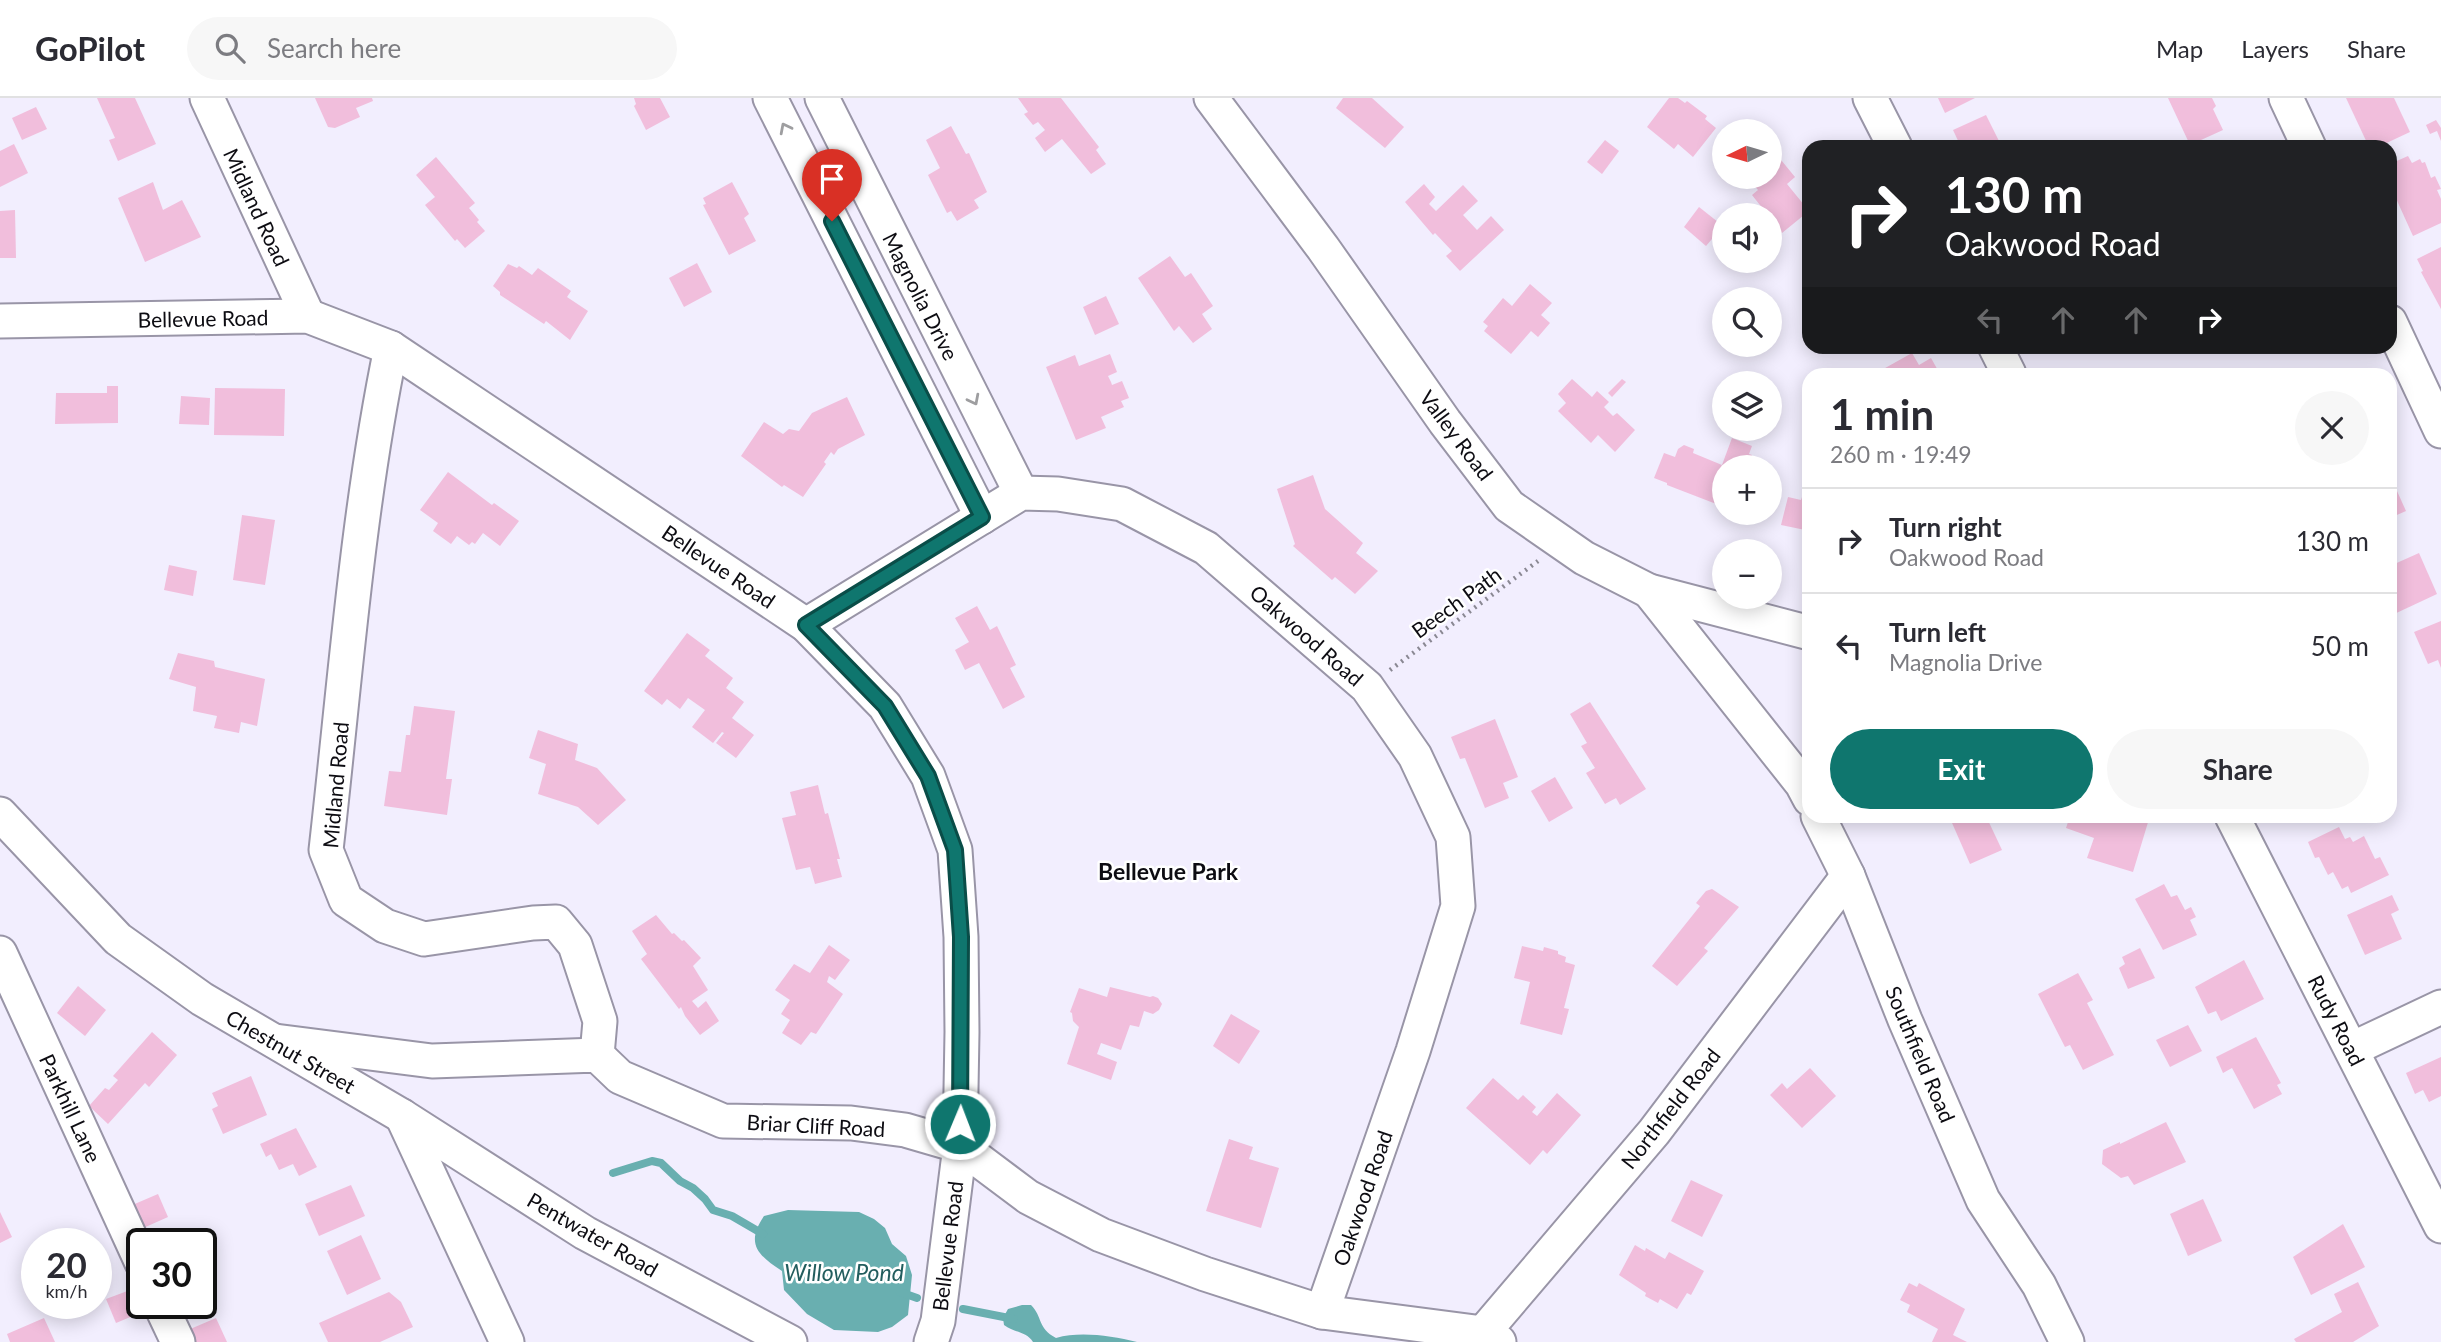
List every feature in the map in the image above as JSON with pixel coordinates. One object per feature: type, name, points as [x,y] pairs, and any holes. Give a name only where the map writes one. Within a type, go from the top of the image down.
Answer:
[{"type":"street","name":"Midland Road","points":[[207,98],[308,316]]},
{"type":"street","points":[[770,98],[982,517]]},
{"type":"street","name":"Magnolia Drive","points":[[822,98],[1021,493]]},
{"type":"street","name":"Valley Road","points":[[1210,98],[1323,248],[1445,422],[1509,506],[1584,558],[1649,591],[1802,631]]},
{"type":"street","points":[[1870,98],[1891,140]]},
{"type":"street","points":[[2286,98],[2306,140]]},
{"type":"street","name":"Bellevue Road","points":[[0,321],[308,316],[391,348],[806,625],[885,706],[928,776],[955,850],[961,964],[960,1146],[938,1321],[931,1342]]},
{"type":"street","points":[[2397,337],[2441,431]]},
{"type":"street","name":"Midland Road","points":[[391,348],[379,405],[363,516],[326,850],[346,900],[385,926],[424,939],[556,922],[575,945],[600,1021],[597,1055]]},
{"type":"street","points":[[806,625],[1021,493]]},
{"type":"street","name":"Oakwood Road","points":[[1021,493],[1058,494],[1122,504],[1206,548],[1367,687],[1415,756],[1453,836],[1458,906],[1408,1064],[1322,1312]]},
{"type":"street","points":[[1649,591],[1802,784]]},
{"type":"street","name":"Chestnut Street","points":[[0,814],[118,939],[202,999],[402,1116]]},
{"type":"street","name":"Southfield Road","points":[[1822,823],[1848,876],[1905,1020],[1983,1200],[2039,1285],[2067,1342]]},
{"type":"street","name":"Rudy Road","points":[[2236,823],[2441,1226]]},
{"type":"street","name":"Northfield Road","points":[[1491,1338],[1654,1132],[1848,876]]},
{"type":"street","name":"Parkhill Lane","points":[[0,953],[126,1228]]},
{"type":"street","points":[[2353,1049],[2441,1007]]},
{"type":"street","points":[[275,1041],[432,1061],[597,1055]]},
{"type":"street","name":"Briar Cliff Road","points":[[597,1055],[620,1077],[723,1121],[851,1123],[905,1130],[960,1146],[1028,1197],[1101,1235],[1205,1274],[1322,1312],[1491,1338]]},
{"type":"street","points":[[402,1116],[507,1342]]},
{"type":"street","name":"Pentwater Road","points":[[402,1116],[584,1233],[789,1342]]},
{"type":"street","points":[[167,1319],[178,1342]]},
{"type":"path","name":"Beech Path","points":[[1367,687],[1563,543]]},
{"type":"water","name":"Willow Pond","points":[[788,1210],[859,1212],[885,1228],[892,1244],[906,1256],[912,1275],[908,1315],[892,1327],[878,1332],[834,1330],[807,1314],[784,1290],[782,1271],[766,1260],[755,1241],[755,1234],[764,1216]]},
{"type":"water","points":[[1031,1305],[1046,1330],[1056,1338],[1107,1336],[1137,1342],[1033,1342],[1027,1336],[1004,1325],[1003,1318],[1008,1309]]},
{"type":"building","points":[[97,98],[135,98],[156,144],[118,161],[109,140],[115,138]]},
{"type":"building","points":[[315,98],[372,98],[373,101],[356,108],[360,117],[335,128],[328,127]]},
{"type":"building","points":[[634,98],[660,98],[670,117],[646,130],[634,106]]},
{"type":"building","points":[[1018,98],[1061,98],[1099,147],[1096,150],[1106,164],[1091,174],[1062,139],[1045,152],[1035,138],[1045,130],[1038,122],[1033,125],[1024,114],[1028,112]]},
{"type":"building","points":[[1343,98],[1372,98],[1404,127],[1385,148],[1336,108]]},
{"type":"building","points":[[1669,98],[1678,98],[1685,103],[1687,101],[1707,116],[1705,119],[1712,125],[1712,133],[1693,157],[1678,144],[1674,149],[1647,127]]},
{"type":"building","points":[[1938,98],[1975,98],[1945,113]]},
{"type":"building","points":[[2168,98],[2212,98],[2216,106],[2213,109],[2223,130],[2201,140],[2188,140]]},
{"type":"building","points":[[2346,98],[2394,98],[2410,132],[2393,140],[2366,140]]},
{"type":"building","points":[[36,107],[47,129],[22,140],[12,118]]},
{"type":"building","points":[[1986,115],[1998,140],[1958,140],[1953,130]]},
{"type":"building","points":[[2436,120],[2441,128],[2441,141],[2437,131],[2430,134],[2426,125]]},
{"type":"building","points":[[951,126],[966,154],[969,153],[987,192],[974,200],[979,208],[957,221],[951,211],[947,213],[928,175],[940,168],[926,140]]},
{"type":"building","points":[[1605,140],[1619,151],[1602,174],[1587,162]]},
{"type":"building","points":[[14,144],[28,173],[0,187],[0,151]]},
{"type":"building","points":[[2408,156],[2412,163],[2420,159],[2422,163],[2425,162],[2431,178],[2435,176],[2441,189],[2437,190],[2441,199],[2441,223],[2413,236],[2397,201],[2397,161]]},
{"type":"building","points":[[436,157],[475,203],[469,208],[485,231],[465,248],[457,239],[455,241],[425,205],[435,197],[416,175]]},
{"type":"building","points":[[1782,161],[1795,177],[1787,184],[1802,202],[1802,217],[1782,233],[1782,203],[1758,203],[1752,195],[1758,190],[1782,189]]},
{"type":"building","points":[[153,182],[163,210],[182,200],[201,237],[145,262],[118,198]]},
{"type":"building","points":[[732,182],[749,214],[744,218],[756,241],[729,255],[703,205],[706,204],[703,198]]},
{"type":"building","points":[[1424,184],[1435,197],[1429,204],[1436,211],[1463,185],[1478,201],[1463,215],[1477,230],[1491,216],[1504,230],[1460,271],[1446,256],[1452,251],[1435,233],[1433,235],[1405,202]]},
{"type":"building","points":[[1699,207],[1712,217],[1712,239],[1706,246],[1684,227]]},
{"type":"building","points":[[15,210],[16,258],[0,258],[0,211]]},
{"type":"building","points":[[2441,247],[2441,309],[2417,259]]},
{"type":"building","points":[[1170,256],[1185,277],[1191,273],[1213,306],[1202,314],[1212,329],[1193,343],[1179,326],[1174,331],[1138,278]]},
{"type":"building","points":[[697,263],[712,292],[684,307],[669,278]]},
{"type":"building","points":[[508,264],[517,268],[519,266],[532,275],[538,268],[571,291],[567,297],[588,311],[570,340],[546,321],[544,324],[500,295],[493,286]]},
{"type":"building","points":[[1530,284],[1552,303],[1541,315],[1550,323],[1538,337],[1531,331],[1511,354],[1484,331],[1488,326],[1483,322],[1503,298],[1512,306]]},
{"type":"building","points":[[1106,296],[1119,324],[1095,335],[1083,307]]},
{"type":"building","points":[[1110,354],[1117,372],[1108,376],[1112,385],[1122,381],[1129,398],[1121,401],[1124,407],[1101,417],[1106,428],[1076,440],[1046,367],[1075,355],[1079,366]]},
{"type":"building","points":[[1913,354],[1919,365],[1931,358],[1937,368],[1885,368]]},
{"type":"building","points":[[1572,379],[1592,397],[1597,391],[1609,402],[1604,407],[1613,416],[1617,413],[1635,430],[1615,452],[1598,435],[1591,443],[1558,411],[1566,403],[1558,394]]},
{"type":"building","points":[[1622,379],[1626,382],[1612,397],[1608,393]]},
{"type":"building","points":[[107,386],[118,386],[118,423],[55,424],[56,393],[107,393]]},
{"type":"building","points":[[215,388],[285,389],[284,436],[214,435]]},
{"type":"building","points":[[181,396],[210,398],[209,425],[179,424]]},
{"type":"building","points":[[847,397],[865,435],[838,449],[834,455],[831,452],[803,497],[784,485],[782,487],[741,456],[764,422],[783,434],[789,429],[799,431],[812,413]]},
{"type":"building","points":[[1731,441],[1752,446],[1749,454],[1752,455],[1726,455]]},
{"type":"building","points":[[1684,445],[1694,449],[1693,453],[1712,461],[1712,502],[1654,478],[1664,453],[1675,457],[1678,449]]},
{"type":"building","points":[[448,472],[492,505],[494,503],[519,521],[500,546],[483,533],[475,544],[472,542],[469,545],[457,536],[451,544],[433,531],[438,523],[420,510]]},
{"type":"building","points":[[1313,475],[1325,509],[1363,543],[1356,553],[1378,571],[1355,594],[1335,577],[1332,580],[1293,546],[1295,544],[1277,489]]},
{"type":"building","points":[[2397,491],[2406,511],[2397,515]]},
{"type":"building","points":[[1788,497],[1801,500],[1802,497],[1802,529],[1781,525]]},
{"type":"building","points":[[242,515],[275,520],[265,585],[233,580]]},
{"type":"building","points":[[2419,553],[2437,594],[2397,613],[2397,563]]},
{"type":"building","points":[[169,565],[197,571],[193,596],[164,590]]},
{"type":"building","points":[[977,606],[990,630],[997,626],[1016,665],[1010,668],[1025,697],[1003,709],[979,663],[965,670],[955,650],[969,642],[955,618]]},
{"type":"building","points":[[2441,621],[2441,668],[2438,660],[2428,664],[2414,632]]},
{"type":"building","points":[[687,633],[710,650],[705,656],[733,678],[726,688],[744,702],[732,718],[754,735],[736,758],[716,743],[724,733],[713,743],[692,727],[705,710],[688,698],[680,709],[667,699],[662,705],[644,691]]},
{"type":"building","points":[[178,653],[214,661],[215,667],[265,679],[257,726],[241,722],[239,733],[214,728],[217,716],[193,711],[196,687],[169,679]]},
{"type":"building","points":[[1590,702],[1646,789],[1620,805],[1616,798],[1605,804],[1586,773],[1595,768],[1581,746],[1587,743],[1570,714]]},
{"type":"building","points":[[414,706],[455,711],[446,779],[452,779],[447,815],[384,806],[389,771],[401,772],[406,735],[410,735]]},
{"type":"building","points":[[1495,719],[1518,777],[1503,783],[1509,798],[1485,808],[1465,758],[1460,759],[1451,737]]},
{"type":"building","points":[[538,730],[578,744],[575,760],[597,768],[626,800],[598,825],[578,807],[538,794],[546,764],[529,758]]},
{"type":"building","points":[[1555,777],[1573,808],[1549,822],[1531,791]]},
{"type":"building","points":[[818,785],[840,859],[837,859],[842,877],[815,884],[810,867],[796,870],[782,818],[796,815],[790,792]]},
{"type":"building","points":[[1952,823],[1989,823],[2002,850],[1970,864]]},
{"type":"building","points":[[2068,823],[2148,823],[2133,872],[2087,858],[2094,838],[2066,828]]},
{"type":"building","points":[[2339,827],[2345,839],[2350,837],[2353,842],[2364,836],[2375,859],[2380,857],[2389,875],[2351,893],[2348,886],[2342,889],[2333,872],[2328,875],[2319,857],[2315,858],[2308,842]]},
{"type":"building","points":[[2164,884],[2171,897],[2177,895],[2185,910],[2191,907],[2196,917],[2190,920],[2197,935],[2163,950],[2135,899]]},
{"type":"building","points":[[1712,889],[1739,907],[1704,948],[1708,951],[1677,986],[1652,966],[1700,906],[1696,903],[1706,891]]},
{"type":"building","points":[[2392,895],[2399,910],[2391,914],[2402,939],[2365,955],[2347,915]]},
{"type":"building","points":[[656,915],[672,934],[684,940],[701,958],[693,966],[708,990],[692,1001],[698,1008],[706,1001],[719,1021],[700,1035],[681,1007],[679,1009],[641,959],[647,954],[632,931]]},
{"type":"building","points":[[829,945],[850,960],[835,980],[829,976],[827,982],[843,994],[816,1034],[811,1032],[801,1045],[782,1033],[790,1020],[781,1014],[790,1000],[775,990],[794,964],[810,973]]},
{"type":"building","points":[[1522,946],[1558,951],[1558,954],[1566,957],[1565,962],[1575,965],[1564,1008],[1569,1009],[1562,1035],[1520,1024],[1530,982],[1514,978]]},
{"type":"building","points":[[2140,948],[2155,978],[2128,989],[2119,968],[2125,964],[2122,957]]},
{"type":"building","points":[[2244,960],[2264,999],[2221,1021],[2216,1011],[2208,1014],[2195,987]]},
{"type":"building","points":[[2078,973],[2093,1000],[2087,1003],[2114,1055],[2083,1070],[2070,1045],[2065,1047],[2038,994]]},
{"type":"building","points":[[78,986],[106,1010],[85,1036],[57,1013]]},
{"type":"building","points":[[1110,987],[1153,996],[1162,1004],[1153,1014],[1144,1011],[1139,1027],[1130,1025],[1121,1050],[1101,1043],[1097,1054],[1117,1062],[1111,1080],[1067,1064],[1079,1027],[1070,1012],[1079,988],[1107,997]]},
{"type":"building","points":[[1231,1014],[1260,1031],[1239,1064],[1213,1046]]},
{"type":"building","points":[[2188,1025],[2202,1051],[2170,1067],[2156,1040]]},
{"type":"building","points":[[152,1032],[177,1055],[149,1087],[145,1083],[108,1124],[89,1106],[105,1088],[109,1090],[118,1080],[113,1076]]},
{"type":"building","points":[[2256,1037],[2281,1083],[2277,1085],[2282,1094],[2254,1109],[2232,1068],[2223,1073],[2216,1057]]},
{"type":"building","points":[[2441,1057],[2441,1096],[2429,1102],[2423,1090],[2415,1094],[2406,1073]]},
{"type":"building","points":[[1810,1068],[1836,1096],[1802,1128],[1770,1095],[1782,1083],[1787,1089]]},
{"type":"building","points":[[251,1076],[267,1115],[223,1134],[212,1109],[218,1106],[212,1093]]},
{"type":"building","points":[[1493,1078],[1518,1100],[1523,1095],[1536,1107],[1532,1112],[1537,1116],[1557,1093],[1581,1115],[1547,1154],[1543,1150],[1530,1165],[1466,1108]]},
{"type":"building","points":[[2166,1122],[2186,1162],[2134,1185],[2128,1176],[2121,1178],[2102,1164],[2103,1150]]},
{"type":"building","points":[[296,1128],[317,1167],[299,1176],[293,1164],[279,1170],[271,1154],[266,1157],[260,1144]]},
{"type":"building","points":[[1229,1139],[1253,1147],[1249,1159],[1279,1168],[1261,1228],[1206,1211]]},
{"type":"building","points":[[1691,1180],[1723,1195],[1702,1237],[1671,1221]]},
{"type":"building","points":[[351,1185],[365,1216],[319,1236],[305,1204]]},
{"type":"building","points":[[158,1194],[168,1217],[141,1228],[130,1206]]},
{"type":"building","points":[[2203,1199],[2222,1241],[2188,1256],[2170,1214]]},
{"type":"building","points":[[0,1212],[12,1237],[0,1243]]},
{"type":"building","points":[[2343,1224],[2365,1267],[2311,1295],[2293,1257]]},
{"type":"building","points":[[361,1235],[381,1279],[347,1295],[327,1251]]},
{"type":"building","points":[[1635,1245],[1665,1259],[1669,1252],[1704,1271],[1691,1295],[1687,1293],[1677,1309],[1660,1299],[1658,1303],[1645,1296],[1646,1293],[1619,1275]]},
{"type":"building","points":[[2358,1282],[2379,1326],[2353,1342],[2296,1342],[2294,1339],[2342,1312],[2334,1294]]},
{"type":"building","points":[[1909,1283],[1917,1287],[1919,1283],[1965,1309],[1953,1335],[1967,1342],[1932,1342],[1938,1329],[1907,1312],[1910,1305],[1900,1300]]},
{"type":"building","points":[[126,1292],[126,1319],[116,1323],[112,1313],[112,1297]]},
{"type":"building","points":[[389,1292],[401,1302],[413,1327],[380,1342],[328,1342],[319,1323]]},
{"type":"building","points":[[44,1319],[55,1342],[10,1342],[7,1334]]},
{"type":"building","points":[[216,1319],[227,1342],[193,1342],[188,1330]]},
{"type":"waterway","points":[[613,1173],[652,1161],[661,1163],[680,1181],[693,1188],[713,1210],[732,1216],[763,1234]]},
{"type":"waterway","points":[[900,1292],[917,1298]]},
{"type":"waterway","points":[[963,1309],[1014,1319]]},
{"type":"district","name":"Bellevue Park","points":[[1168,871]]},
{"type":"route","points":[[832,221],[982,517],[806,625],[885,706],[928,776],[955,850],[961,937],[960,1124]]}]
